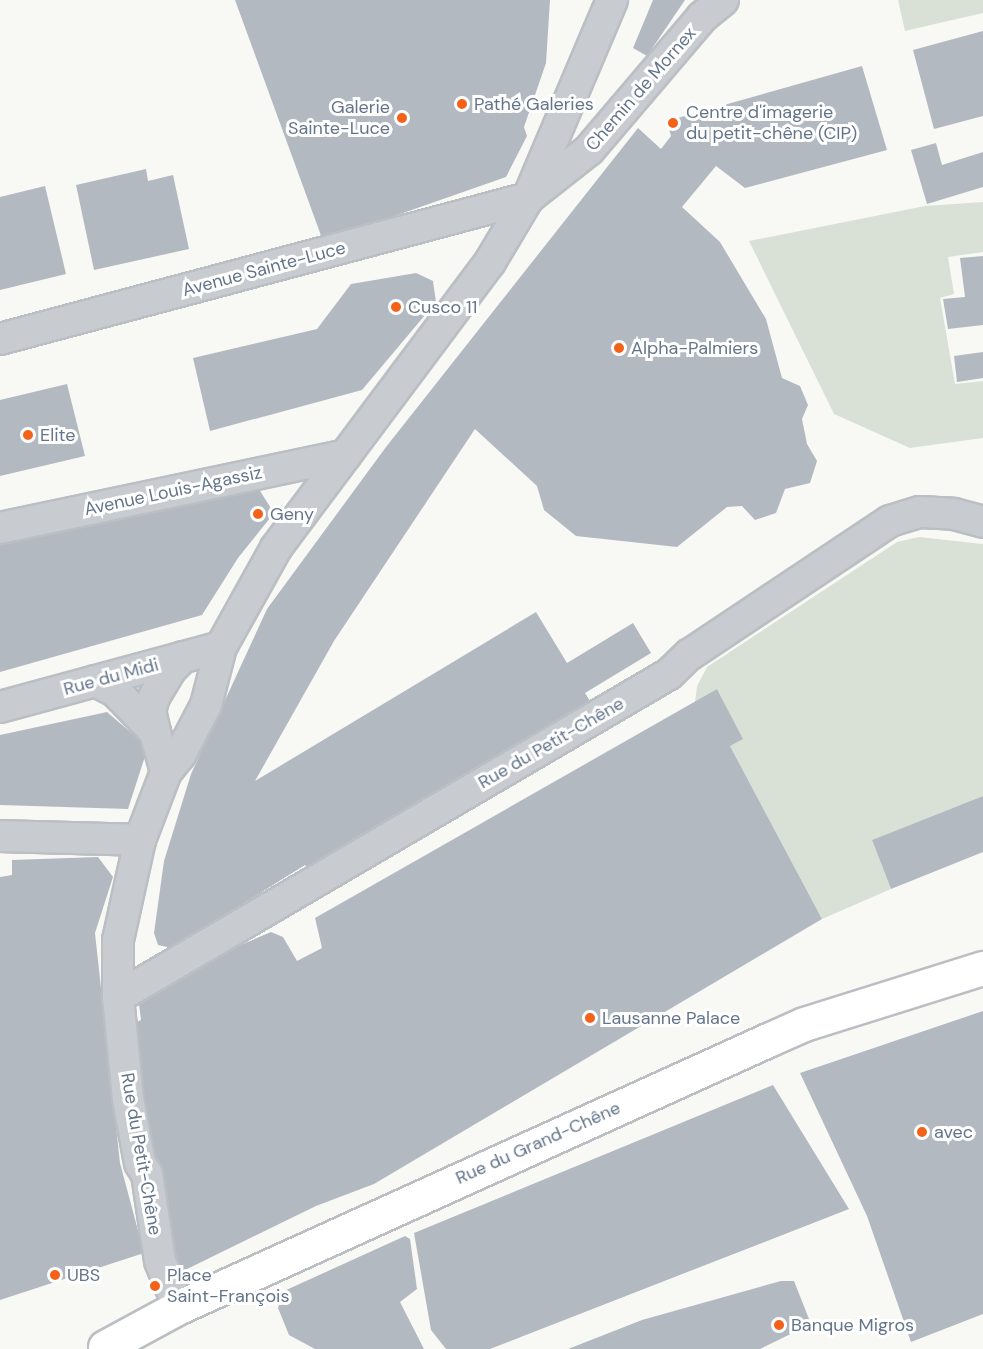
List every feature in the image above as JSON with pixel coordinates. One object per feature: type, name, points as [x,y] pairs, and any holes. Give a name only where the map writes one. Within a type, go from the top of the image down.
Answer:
[{"type":"main road","name":"Rue du Grand-Chêne","points":[[96,1348],[179,1307],[786,1032],[983,968]]},
{"type":"main road","points":[[96,1348],[137,1349]]},
{"type":"street","name":"Rue du Petit-Chêne","points":[[179,1307],[160,1261],[147,1174],[140,1163],[128,1099],[118,997],[118,940],[140,840],[166,772],[180,755],[206,705],[221,647],[276,548],[490,262],[528,198],[612,0]]},
{"type":"street","name":"Chemin de Mornex","points":[[528,198],[589,150],[702,17],[723,0]]},
{"type":"street","name":"Avenue Sainte-Luce","points":[[0,339],[528,198]]},
{"type":"street","name":"Avenue Louis-Agassiz","points":[[0,528],[345,455]]},
{"type":"street","name":"Rue du Petit-Chêne","points":[[118,997],[669,674],[689,655],[890,521],[920,512],[954,514],[983,522]]},
{"type":"street","name":"Rue du Midi","points":[[0,707],[221,647]]},
{"type":"street","points":[[166,772],[150,711],[154,697],[171,669],[183,657]]},
{"type":"street","points":[[95,681],[115,691],[155,732]]},
{"type":"street","points":[[0,836],[140,840]]},
{"type":"shaded area","points":[[898,0],[983,0],[983,13],[905,31]]},
{"type":"shaded area","points":[[983,202],[983,252],[948,257],[954,294],[940,298],[955,384],[983,381],[983,438],[910,448],[834,414],[749,241],[925,206]]},
{"type":"shaded area","points":[[919,537],[983,544],[983,796],[872,840],[891,889],[822,919],[730,746],[742,738],[717,689],[695,702],[697,686],[707,667],[897,542]]},
{"type":"building","name":"Galerie Sainte-Luce","points":[[235,0],[550,0],[546,63],[524,127],[527,136],[506,177],[323,241]]},
{"type":"building","points":[[653,0],[685,0],[647,56],[633,48]]},
{"type":"building","points":[[983,31],[983,116],[934,129],[913,50]]},
{"type":"building","points":[[862,66],[887,150],[745,188],[716,166],[682,207],[720,242],[766,319],[782,378],[800,386],[808,405],[802,419],[807,444],[817,461],[810,483],[785,489],[776,513],[755,520],[742,506],[727,507],[677,547],[576,536],[544,510],[537,486],[475,429],[334,641],[255,781],[536,612],[567,663],[633,623],[651,653],[585,693],[592,704],[310,873],[305,865],[172,948],[158,945],[154,933],[164,861],[191,774],[267,609],[386,447],[638,128],[661,149],[671,136],[667,121]]},
{"type":"building","points":[[936,143],[942,165],[983,152],[983,187],[927,204],[911,150]]},
{"type":"building","points":[[146,169],[148,181],[173,175],[189,249],[94,270],[76,185]]},
{"type":"building","points":[[45,186],[66,274],[0,290],[0,197]]},
{"type":"building","points":[[983,256],[983,325],[948,329],[943,299],[965,297],[960,258]]},
{"type":"building","points":[[416,273],[433,281],[436,302],[362,390],[210,431],[193,358],[317,329],[351,284]]},
{"type":"building","points":[[983,352],[983,378],[957,382],[954,356]]},
{"type":"building","points":[[67,384],[85,456],[0,476],[0,400]]},
{"type":"building","points":[[255,483],[274,513],[238,558],[202,615],[0,672],[0,544]]},
{"type":"building","points":[[717,689],[743,739],[730,746],[822,919],[374,1184],[316,1206],[183,1271],[175,1267],[144,1126],[133,1024],[141,1020],[138,996],[144,987],[271,932],[283,937],[297,961],[322,948],[315,918]]},
{"type":"building","points":[[107,712],[148,747],[128,809],[0,805],[0,735]]},
{"type":"building","points":[[983,796],[983,852],[891,889],[872,840]]},
{"type":"building","points":[[98,857],[113,877],[95,933],[120,1163],[144,1253],[0,1300],[0,877],[12,875],[12,860]]},
{"type":"building","points":[[983,1011],[983,1314],[911,1342],[867,1216],[800,1073]]},
{"type":"building","points":[[773,1085],[849,1209],[490,1349],[446,1349],[431,1330],[414,1233]]},
{"type":"building","points":[[405,1236],[410,1239],[417,1289],[400,1302],[424,1349],[315,1349],[289,1335],[278,1308],[284,1291]]},
{"type":"building","points":[[781,1281],[794,1281],[811,1324],[760,1349],[568,1349],[642,1320]]},
{"type":"place","name":"Pathé Galeries","points":[[462,104]]},
{"type":"place","name":"Galerie Sainte-Luce","points":[[402,118]]},
{"type":"place","name":"Centre d'imagerie du petit-chêne (CIP)","points":[[673,123]]},
{"type":"place","name":"Cusco 11","points":[[396,307]]},
{"type":"place","name":"Alpha-Palmiers","points":[[619,348]]},
{"type":"place","name":"Elite","points":[[28,435]]},
{"type":"place","name":"Geny","points":[[258,514]]},
{"type":"place","name":"Lausanne Palace","points":[[590,1018]]},
{"type":"place","name":"avec","points":[[922,1132]]},
{"type":"place","name":"UBS","points":[[55,1275]]},
{"type":"place","name":"Place Saint-François","points":[[155,1286]]},
{"type":"place","name":"Banque Migros","points":[[779,1325]]}]
